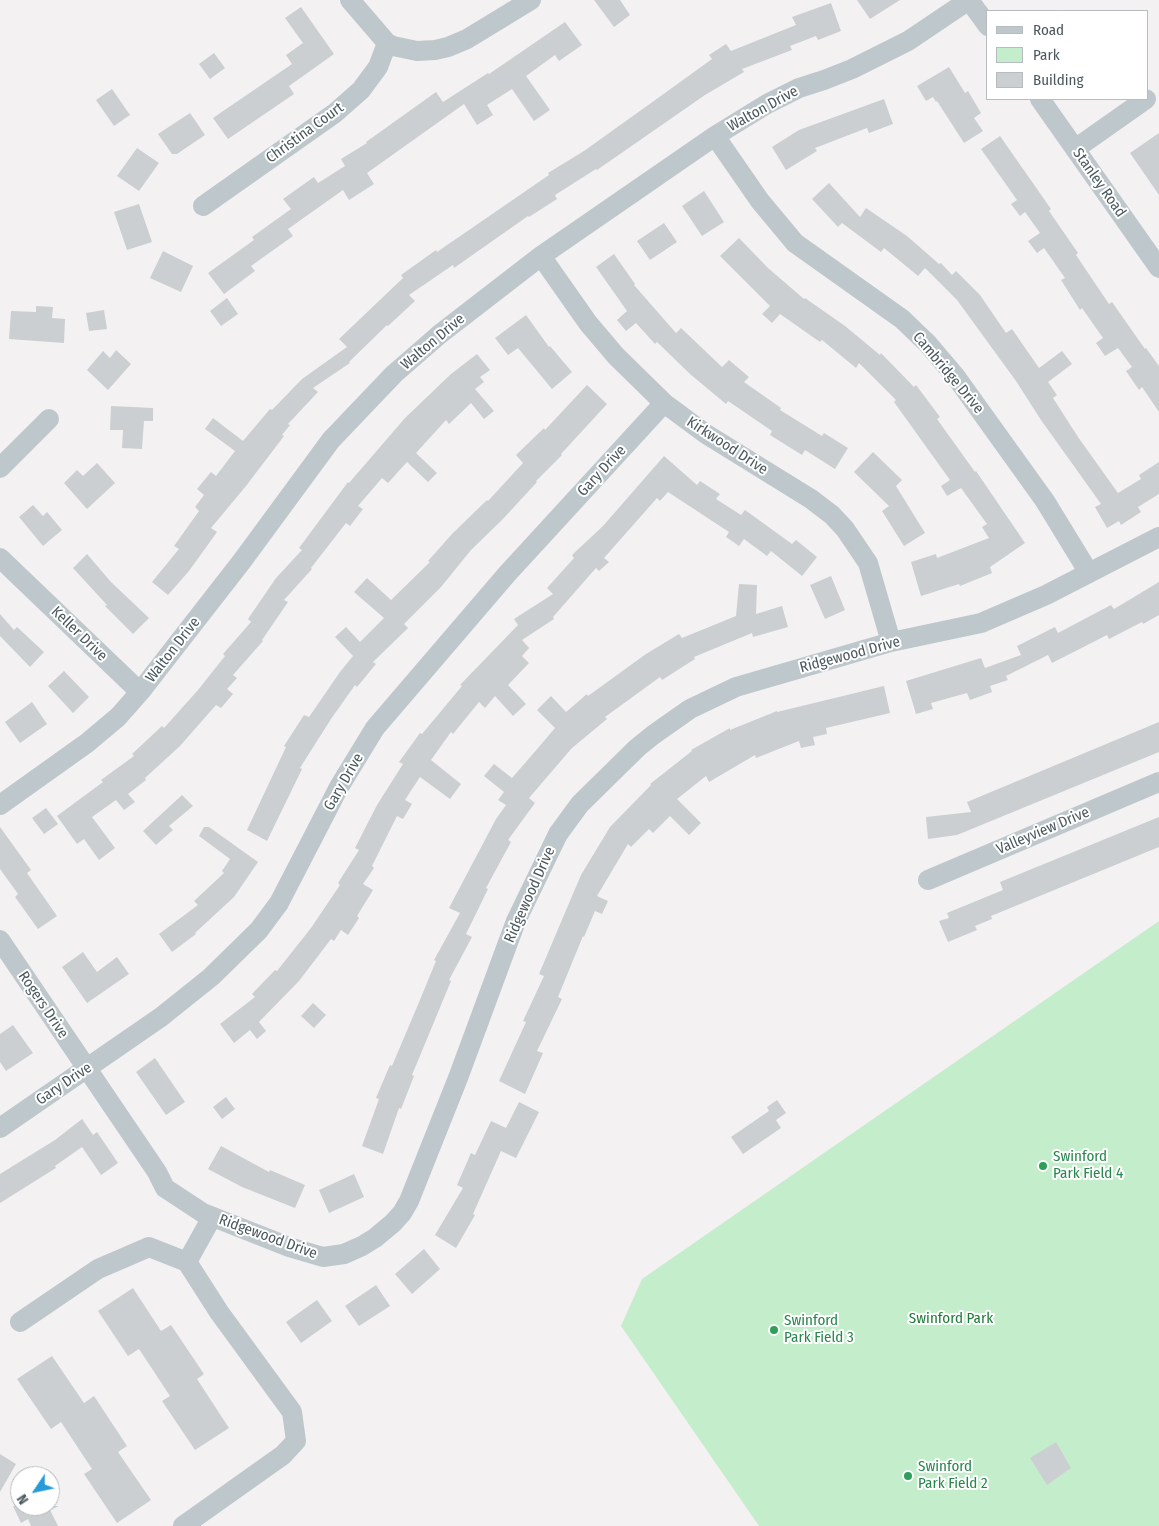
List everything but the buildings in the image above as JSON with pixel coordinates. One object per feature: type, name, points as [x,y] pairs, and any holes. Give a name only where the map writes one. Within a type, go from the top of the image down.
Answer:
[{"type":"street","points":[[350,0],[386,43],[416,51],[448,47],[467,39],[531,0]]},
{"type":"street","points":[[969,0],[986,23]]},
{"type":"street","name":"Walton Drive","points":[[0,805],[87,743],[118,717],[140,692],[242,561],[331,440],[394,374],[440,334],[541,256],[716,136],[767,104],[799,88],[852,69],[908,41],[969,0]]},
{"type":"street","name":"Christina Court","points":[[202,206],[335,113],[361,90],[378,67],[386,43]]},
{"type":"street","name":"Stanley Road","points":[[1041,100],[1159,268]]},
{"type":"street","points":[[1075,148],[1144,100]]},
{"type":"street","name":"Cambridge Drive","points":[[716,136],[760,201],[795,243],[902,319],[928,344],[983,414],[1045,501],[1089,573]]},
{"type":"street","name":"Kirkwood Drive","points":[[541,256],[588,323],[623,363],[664,403],[706,434],[811,499],[832,515],[845,529],[868,563],[891,642]]},
{"type":"street","name":"Gary Drive","points":[[0,1128],[161,1017],[204,982],[259,930],[279,903],[339,787],[375,728],[507,574],[664,403]]},
{"type":"street","points":[[0,468],[48,418]]},
{"type":"street","name":"Ridgewood Drive","points":[[87,1069],[157,1172],[165,1188],[190,1206],[212,1217],[288,1247],[323,1257],[344,1254],[362,1246],[393,1223],[409,1201],[458,1078],[516,921],[558,834],[580,804],[637,748],[690,709],[743,685],[891,642],[981,623],[1046,595],[1159,537]]},
{"type":"street","name":"Keller Drive","points":[[0,558],[140,692]]},
{"type":"street","name":"Valleyview Drive","points":[[928,880],[1159,782]]},
{"type":"street","name":"Rogers Drive","points":[[0,940],[87,1069]]},
{"type":"street","points":[[186,1262],[212,1217]]},
{"type":"street","points":[[20,1322],[98,1269],[149,1247],[186,1262],[218,1312],[292,1412],[296,1441],[283,1454],[183,1526]]},
{"type":"green space","name":"Swinford Park","points":[[1159,921],[1159,1526],[759,1526],[621,1326],[642,1279]]},
{"type":"place","name":"Swinford Park Field 4","points":[[1043,1166]]},
{"type":"place","name":"Swinford Park Field 3","points":[[774,1330]]},
{"type":"place","name":"Swinford Park Field 2","points":[[908,1476]]}]
